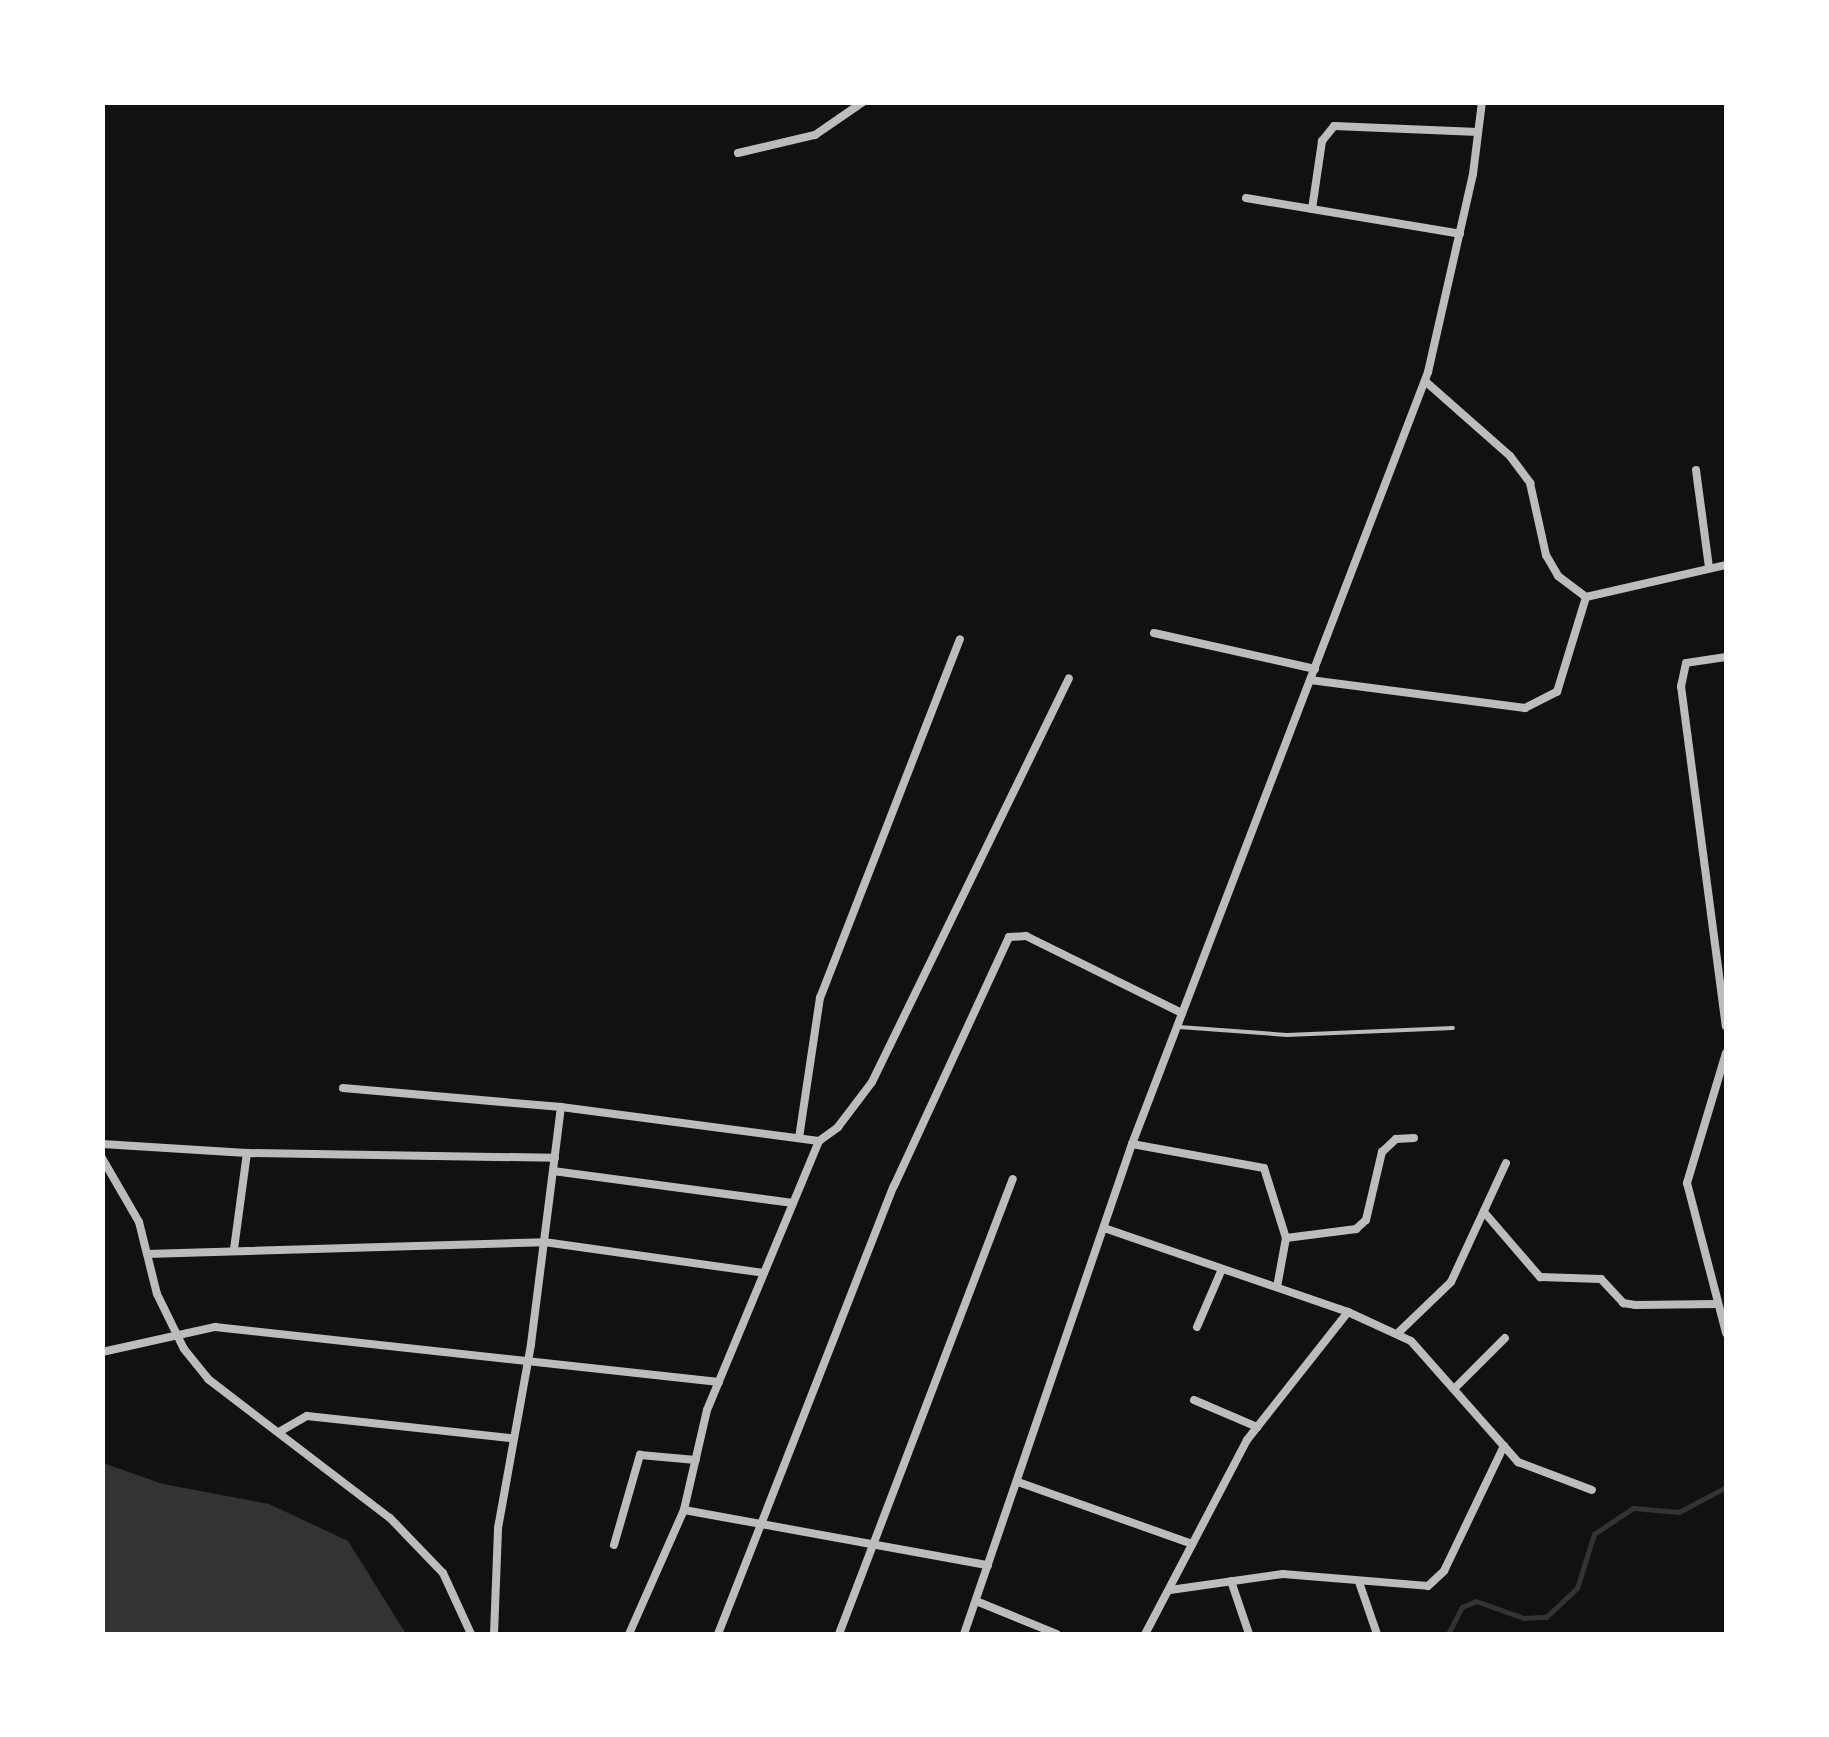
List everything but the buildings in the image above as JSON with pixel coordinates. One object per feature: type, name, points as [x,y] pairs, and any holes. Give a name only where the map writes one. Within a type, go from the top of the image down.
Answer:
[{"type":"street","points":[[738,153],[815,135],[864,102]]},
{"type":"street","points":[[964,1634],[1132,1144],[1425,381],[1460,234],[1482,102]]},
{"type":"street","points":[[1312,209],[1322,141],[1334,126],[1478,132]]},
{"type":"street","points":[[1246,198],[1460,234]]},
{"type":"street","points":[[1425,381],[1510,456],[1530,482],[1546,555],[1558,576],[1586,597]]},
{"type":"street","points":[[1696,470],[1709,567]]},
{"type":"street","points":[[1586,597],[1726,564]]},
{"type":"street","points":[[1310,680],[1525,708],[1557,692],[1586,597]]},
{"type":"street","points":[[1154,633],[1315,668]]},
{"type":"street","points":[[799,1138],[820,998],[960,638]]},
{"type":"street","points":[[1726,657],[1686,664],[1681,686],[1726,1026]]},
{"type":"street","points":[[629,1634],[684,1510],[718,1382],[819,1141],[872,1082],[1069,678]]},
{"type":"street","points":[[718,1634],[894,1186],[1009,937],[1026,936],[1182,1013]]},
{"type":"street","points":[[1726,1053],[1688,1183],[1726,1333]]},
{"type":"street","points":[[343,1088],[561,1107],[819,1141]]},
{"type":"street","points":[[494,1634],[510,1438],[527,1356],[561,1107]]},
{"type":"street","points":[[1286,1238],[1356,1229],[1366,1220],[1382,1152],[1396,1140],[1414,1138]]},
{"type":"street","points":[[102,1144],[247,1153],[555,1158]]},
{"type":"street","points":[[1132,1144],[1264,1168],[1286,1238],[1277,1288]]},
{"type":"street","points":[[234,1249],[247,1153]]},
{"type":"street","points":[[102,1158],[140,1222],[146,1254],[178,1336],[208,1379],[280,1432],[416,1546],[443,1574],[472,1634]]},
{"type":"street","points":[[1399,1332],[1451,1282],[1506,1163]]},
{"type":"street","points":[[553,1171],[793,1203]]},
{"type":"street","points":[[839,1634],[1013,1180]]},
{"type":"street","points":[[1484,1212],[1540,1277],[1602,1279],[1623,1303],[1635,1305],[1718,1304]]},
{"type":"street","points":[[1106,1229],[1399,1332],[1504,1446],[1534,1472],[1592,1490]]},
{"type":"street","points":[[146,1254],[544,1242],[764,1273]]},
{"type":"street","points":[[1197,1326],[1222,1268]]},
{"type":"street","points":[[1145,1634],[1257,1427],[1348,1312]]},
{"type":"street","points":[[102,1352],[215,1327],[527,1356],[718,1382]]},
{"type":"street","points":[[1454,1389],[1505,1338]]},
{"type":"street","points":[[1194,1400],[1257,1427]]},
{"type":"street","points":[[280,1432],[306,1416],[510,1438]]},
{"type":"street","points":[[1170,1590],[1284,1574],[1419,1588],[1438,1579],[1504,1446]]},
{"type":"street","points":[[614,1545],[640,1455],[696,1460]]},
{"type":"street","points":[[1018,1482],[1192,1544]]},
{"type":"street","points":[[684,1510],[988,1565]]},
{"type":"street","points":[[1231,1581],[1248,1634]]},
{"type":"street","points":[[1359,1582],[1377,1634]]},
{"type":"street","points":[[976,1601],[1057,1634]]},
{"type":"lane","points":[[1177,1026],[1287,1035],[1454,1028]]},
{"type":"shaded area","points":[[103,1463],[163,1484],[269,1504],[348,1541],[406,1634],[103,1634]]},
{"type":"waterway","points":[[1448,1634],[1462,1607],[1476,1601],[1524,1618],[1546,1617],[1577,1588],[1594,1534],[1633,1508],[1679,1512],[1726,1487]]}]
